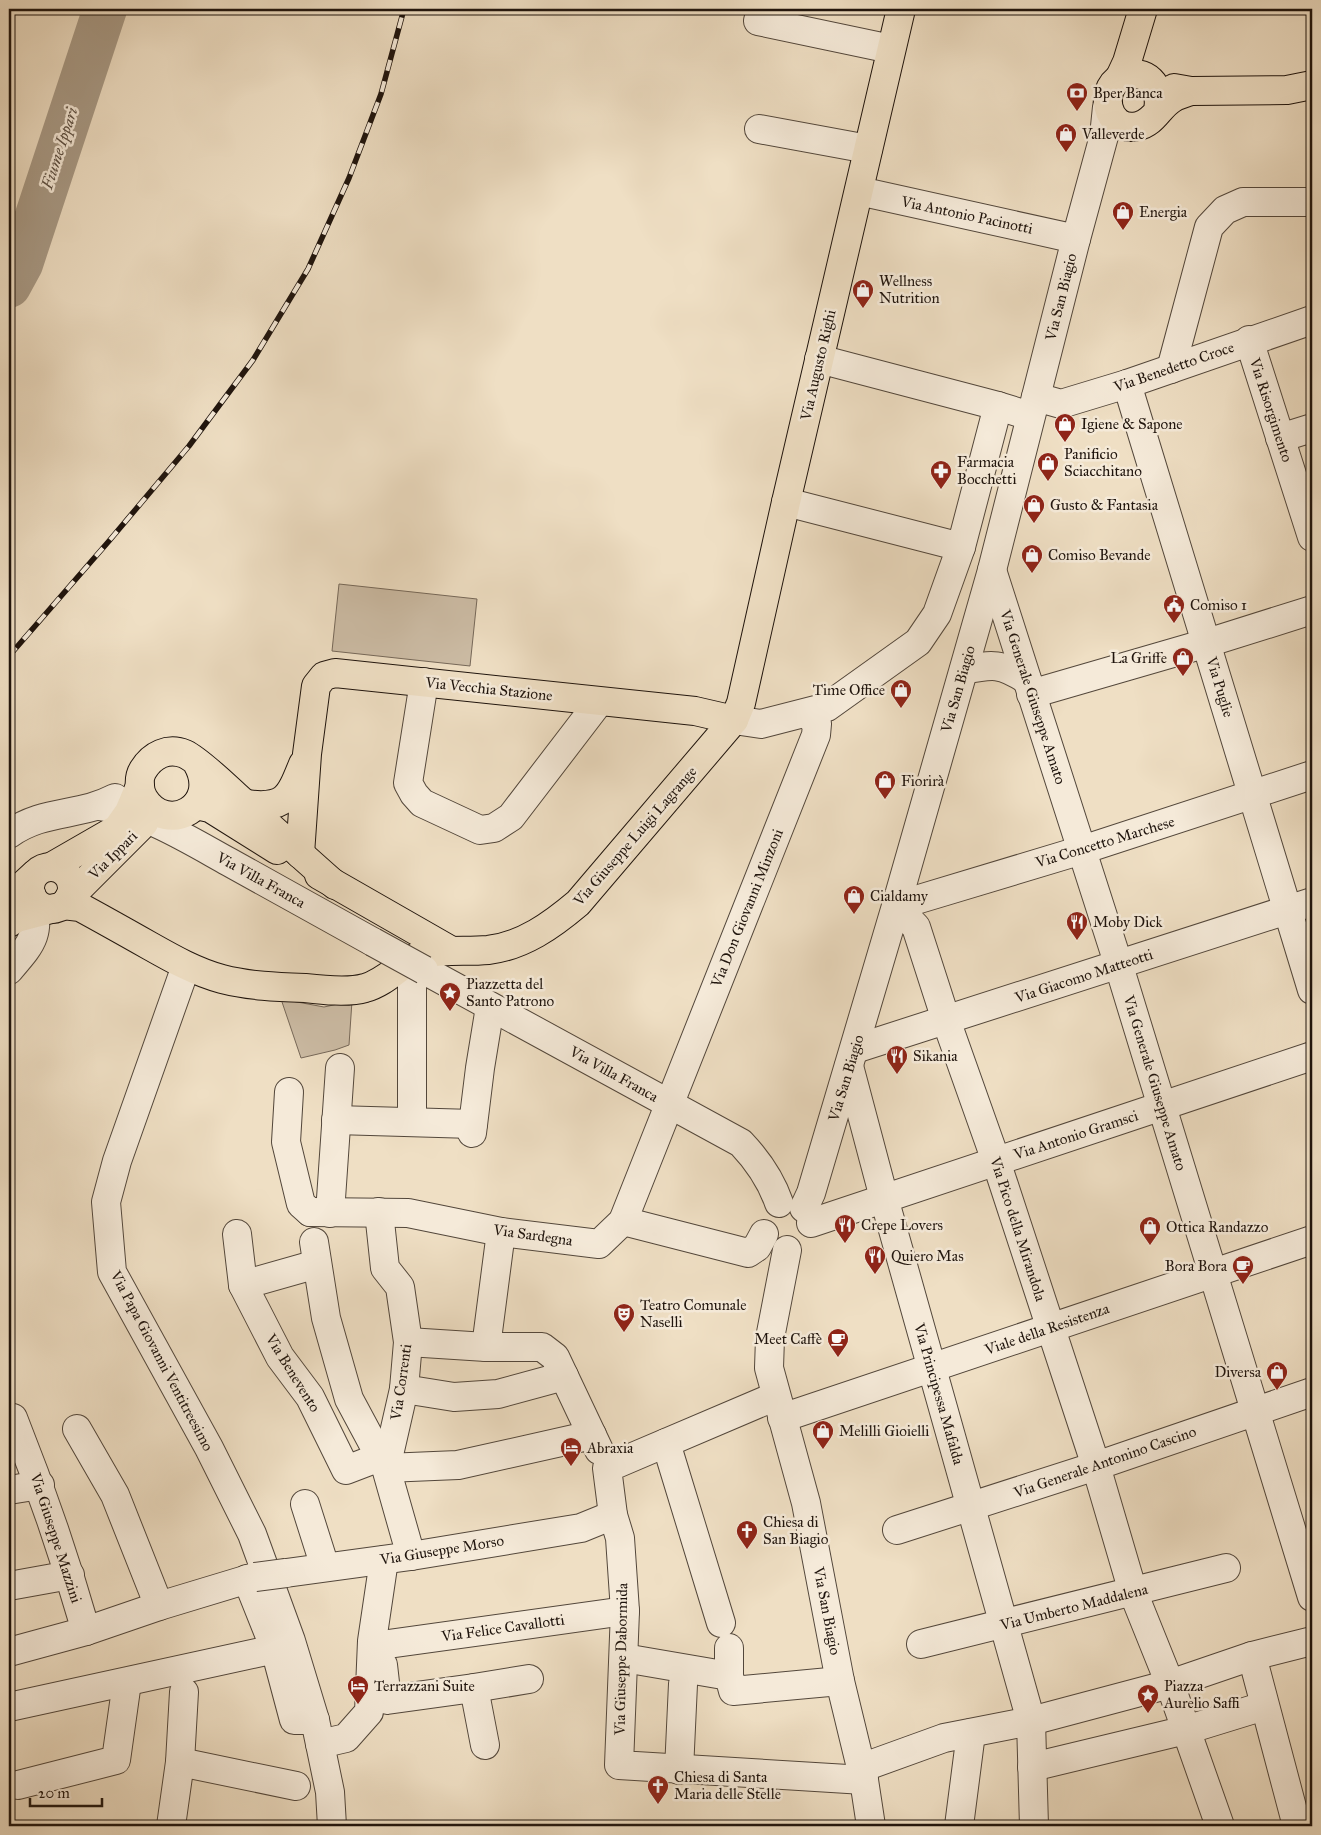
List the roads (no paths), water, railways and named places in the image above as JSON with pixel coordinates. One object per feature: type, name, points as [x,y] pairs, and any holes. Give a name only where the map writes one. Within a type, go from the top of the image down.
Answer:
[{"type":"main road","name":"Via Augusto Righi","points":[[734,720],[741,703],[901,9]]},
{"type":"main road","points":[[1120,78],[1143,9]]},
{"type":"main road","points":[[1134,38],[1150,81],[1158,92],[1158,111]]},
{"type":"main road","points":[[1191,91],[1173,98],[1152,119],[1136,127],[1126,126],[1118,122],[1111,116],[1107,107],[1106,98],[1108,90],[1113,83],[1129,74],[1138,74],[1150,81],[1191,91],[1287,90],[1312,86]]},
{"type":"main road","name":"Via Vecchia Stazione","points":[[307,754],[316,686],[324,676],[335,673],[695,711],[734,720]]},
{"type":"main road","name":"Via Giuseppe Luigi Lagrange","points":[[44,895],[80,906],[186,966],[222,979],[259,985],[331,990],[364,989],[383,981],[400,967],[422,955],[450,950],[490,949],[518,942],[542,931],[561,918],[578,903],[734,720]]},
{"type":"main road","points":[[196,763],[202,773],[204,784],[202,795],[196,805],[187,812],[176,816],[150,815],[149,806],[143,797],[141,779],[148,761],[160,754],[173,751],[186,754],[335,885]]},
{"type":"main road","points":[[245,804],[260,806],[278,804],[288,795],[307,754]]},
{"type":"main road","points":[[300,854],[307,754]]},
{"type":"main road","points":[[196,805],[210,808],[335,885],[450,950]]},
{"type":"main road","name":"Via Ippari","points":[[44,895],[117,829],[150,815]]},
{"type":"main road","name":"Via Ippari","points":[[44,895],[150,815]]},
{"type":"main road","points":[[9,923],[44,895]]},
{"type":"street","points":[[761,9],[758,21],[891,48]]},
{"type":"street","name":"Via San Biagio","points":[[798,1211],[813,1186],[896,906],[992,570],[1076,238],[1097,165],[1104,136],[1107,107]]},
{"type":"street","points":[[1097,165],[1114,144],[1136,127]]},
{"type":"street","points":[[759,129],[868,149]]},
{"type":"street","name":"Via Antonio Pacinotti","points":[[859,191],[1076,238]]},
{"type":"street","points":[[1171,369],[1209,227],[1225,210],[1244,202],[1312,202]]},
{"type":"street","name":"Via Benedetto Croce","points":[[1033,406],[1061,404],[1127,384],[1248,340],[1312,320]]},
{"type":"street","name":"Via Risorgimento","points":[[1248,340],[1280,438],[1308,510],[1312,537]]},
{"type":"street","points":[[819,359],[998,406],[1033,406]]},
{"type":"street","name":"Via Puglie","points":[[1127,384],[1253,795],[1301,906],[1312,990]]},
{"type":"street","points":[[734,720],[761,724],[827,707],[918,642],[937,614],[961,546],[998,406]]},
{"type":"street","points":[[1280,438],[1312,428]]},
{"type":"street","points":[[786,502],[961,546]]},
{"type":"street","name":"Via Generale Giuseppe Amato","points":[[992,570],[1163,1106],[1256,1411],[1305,1548],[1312,1597]]},
{"type":"street","points":[[964,670],[989,664],[1010,669],[1029,687],[1207,643],[1312,610]]},
{"type":"street","points":[[424,682],[408,783],[422,803],[480,830],[494,828],[511,817],[599,702]]},
{"type":"street","name":"Via Don Giovanni Minzoni","points":[[669,1105],[816,735],[817,724],[807,713]]},
{"type":"street","name":"Via Concetto Marchese","points":[[896,906],[1082,850],[1312,775]]},
{"type":"street","points":[[100,806],[115,798],[141,779]]},
{"type":"street","points":[[9,834],[22,824],[48,815],[100,806],[150,815]]},
{"type":"street","name":"Via Villa Franca","points":[[150,815],[191,841],[373,942],[416,970],[490,1007],[741,1143],[754,1157],[772,1184],[798,1211]]},
{"type":"street","points":[[9,970],[27,948],[33,937],[44,895]]},
{"type":"street","name":"Via Pico della Mirandola","points":[[896,906],[916,927],[946,1020],[996,1161],[1096,1466],[1132,1592],[1168,1678],[1220,1826]]},
{"type":"street","name":"Via Giacomo Matteotti","points":[[852,1057],[946,1020],[1301,906]]},
{"type":"street","points":[[9,928],[17,929],[23,934],[27,948]]},
{"type":"street","name":"Via Papa Giovanni Ventitreesimo","points":[[186,966],[117,1161],[106,1202],[112,1272],[209,1448],[252,1534],[291,1641],[318,1732],[330,1792],[332,1826]]},
{"type":"street","points":[[412,1122],[416,970]]},
{"type":"street","points":[[336,1120],[412,1122],[473,1128],[490,1007]]},
{"type":"street","name":"Via Antonio Gramsci","points":[[798,1211],[884,1198],[1312,1056]]},
{"type":"street","name":"Via Principessa Mafalda","points":[[852,1057],[884,1198],[1031,1721],[1034,1826]]},
{"type":"street","points":[[340,1068],[336,1120],[317,1231],[326,1318],[349,1399],[383,1462],[411,1556]]},
{"type":"street","points":[[289,1092],[286,1142],[301,1204],[317,1231]]},
{"type":"street","name":"Via Sardegna","points":[[317,1231],[379,1212],[408,1213],[502,1232],[599,1244],[623,1221],[669,1105]]},
{"type":"street","points":[[771,1207],[798,1211],[810,1233],[805,1242],[797,1248],[787,1250],[769,1243],[762,1225],[764,1215],[771,1207]]},
{"type":"street","name":"Via Correnti","points":[[379,1212],[385,1268],[400,1287],[408,1342],[404,1389],[383,1462]]},
{"type":"street","points":[[623,1221],[748,1253],[757,1246],[764,1234]]},
{"type":"street","points":[[242,1285],[317,1231]]},
{"type":"street","points":[[486,1347],[502,1232]]},
{"type":"street","points":[[237,1234],[242,1285]]},
{"type":"street","name":"Viale della Resistenza","points":[[608,1468],[668,1450],[779,1407],[932,1368],[1312,1240]]},
{"type":"street","name":"Via San Biagio","points":[[787,1250],[770,1338],[769,1368],[806,1503],[840,1681],[862,1774],[871,1826]]},
{"type":"street","name":"Via Benevento","points":[[242,1285],[280,1357],[310,1397],[346,1470],[383,1462]]},
{"type":"street","points":[[404,1389],[454,1397],[498,1394],[556,1371],[542,1347],[486,1347],[408,1342]]},
{"type":"street","name":"Via Giuseppe Dabormida","points":[[556,1371],[584,1437],[608,1468],[606,1518],[620,1538],[625,1611],[619,1765],[679,1770]]},
{"type":"street","name":"Via Generale Antonino Cascino","points":[[897,1530],[1096,1466],[1312,1392]]},
{"type":"street","name":"Via Giuseppe Mazzini","points":[[13,1418],[40,1485],[70,1575],[86,1631]]},
{"type":"street","points":[[77,1429],[115,1495],[159,1606]]},
{"type":"street","points":[[383,1462],[458,1466],[584,1437]]},
{"type":"street","points":[[668,1450],[725,1636],[729,1676],[734,1691],[840,1681]]},
{"type":"street","points":[[9,1490],[40,1485]]},
{"type":"street","points":[[305,1504],[325,1568]]},
{"type":"street","name":"Via Giuseppe Morso","points":[[251,1578],[411,1556],[581,1528],[606,1518]]},
{"type":"street","points":[[9,1652],[86,1631],[251,1578],[275,1649],[294,1720],[318,1732],[346,1738],[368,1712],[384,1560]]},
{"type":"street","name":"Via Umberto Maddalena","points":[[921,1644],[1226,1568]]},
{"type":"street","points":[[9,1586],[70,1575]]},
{"type":"street","name":"Via Felice Cavallotti","points":[[376,1643],[625,1611]]},
{"type":"street","points":[[684,1684],[679,1770],[862,1774],[944,1738],[1031,1721],[1168,1678],[1312,1642]]},
{"type":"street","points":[[376,1643],[387,1700],[529,1679]]},
{"type":"street","points":[[9,1707],[20,1703],[127,1682],[275,1649]]},
{"type":"street","points":[[1252,1656],[1297,1826]]},
{"type":"street","points":[[624,1658],[729,1676]]},
{"type":"street","points":[[18,1785],[116,1760],[127,1682]]},
{"type":"street","points":[[474,1688],[485,1745]]},
{"type":"street","points":[[171,1826],[180,1762],[184,1692]]},
{"type":"street","points":[[1032,1768],[1188,1738],[1264,1706]]},
{"type":"street","points":[[959,1826],[971,1733]]},
{"type":"street","points":[[180,1762],[296,1786]]},
{"type":"waterway","name":"Fiume Ippari","points":[[9,286],[21,264],[105,9]]},
{"type":"railway","points":[[9,656],[189,446],[253,360],[308,269],[349,178],[381,94],[404,9]]},
{"type":"place","name":"Bper Banca","points":[[1077,112]]},
{"type":"place","name":"Valleverde","points":[[1066,153]]},
{"type":"place","name":"Energia","points":[[1123,231]]},
{"type":"place","name":"Wellness Nutrition","points":[[863,309]]},
{"type":"place","name":"Igiene & Sapone","points":[[1065,443]]},
{"type":"place","name":"Panificio Sciacchitano","points":[[1048,482]]},
{"type":"place","name":"Farmacia Bocchetti","points":[[941,490]]},
{"type":"place","name":"Gusto & Fantasia","points":[[1034,524]]},
{"type":"place","name":"Comiso Bevande","points":[[1032,574]]},
{"type":"place","name":"Comiso 1","points":[[1174,624]]},
{"type":"place","name":"La Griffe","points":[[1183,677]]},
{"type":"place","name":"Time Office","points":[[901,709]]},
{"type":"place","name":"Fiorirà","points":[[885,800]]},
{"type":"place","name":"Cialdamy","points":[[854,915]]},
{"type":"place","name":"Moby Dick","points":[[1077,941]]},
{"type":"place","name":"Piazzetta del Santo Patrono","points":[[450,1012]]},
{"type":"place","name":"Sikania","points":[[897,1075]]},
{"type":"place","name":"Crepe Lovers","points":[[845,1244]]},
{"type":"place","name":"Ottica Randazzo","points":[[1150,1246]]},
{"type":"place","name":"Quiero Mas","points":[[875,1275]]},
{"type":"place","name":"Bora Bora","points":[[1243,1285]]},
{"type":"place","name":"Teatro Comunale Naselli","points":[[624,1333]]},
{"type":"place","name":"Meet Caffè","points":[[838,1358]]},
{"type":"place","name":"Diversa","points":[[1277,1391]]},
{"type":"place","name":"Melilli Gioielli","points":[[823,1450]]},
{"type":"place","name":"Abraxia","points":[[571,1467]]},
{"type":"place","name":"Chiesa di San Biagio","points":[[747,1550]]},
{"type":"place","name":"Terrazzani Suite","points":[[358,1705]]},
{"type":"place","name":"Piazza Aurelio Saffi","points":[[1148,1714]]},
{"type":"place","name":"Chiesa di Santa Maria delle Stelle","points":[[658,1805]]}]
